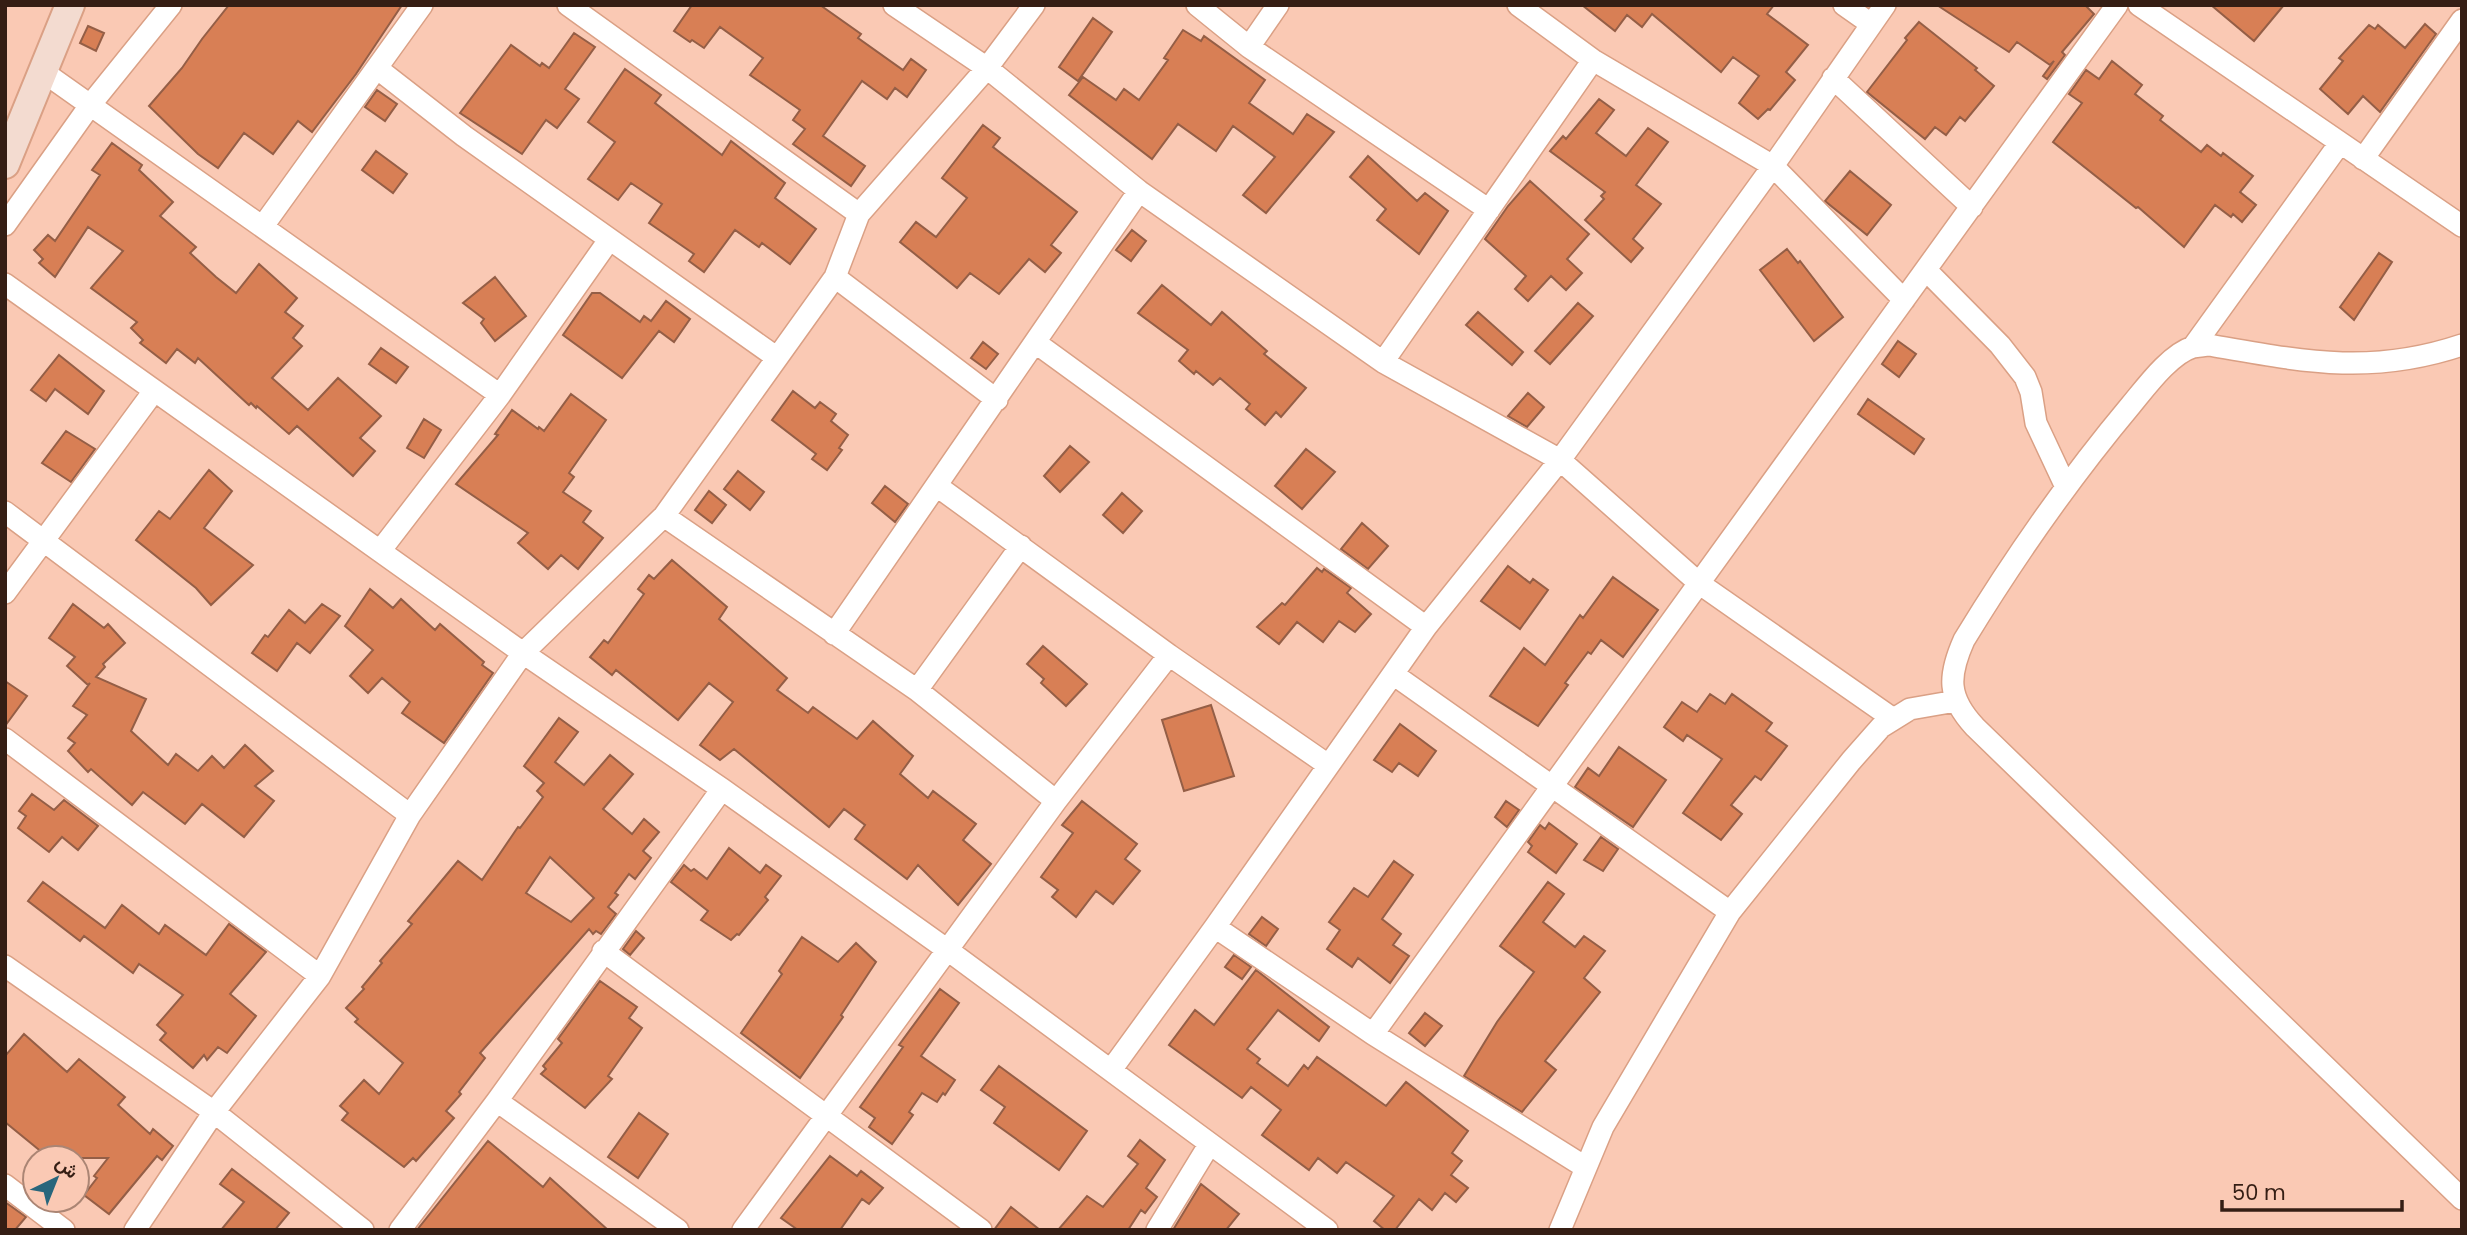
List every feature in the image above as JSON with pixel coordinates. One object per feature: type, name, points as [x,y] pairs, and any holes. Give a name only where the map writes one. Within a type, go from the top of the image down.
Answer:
[{"type":"main road","points":[[5,164],[70,5]]},
{"type":"street","points":[[5,225],[91,104],[172,5]]},
{"type":"street","points":[[263,226],[422,5]]},
{"type":"street","points":[[568,5],[859,215]]},
{"type":"street","points":[[894,5],[987,68],[1139,191],[1383,362],[1560,460],[1700,584],[1892,718]]},
{"type":"street","points":[[135,1230],[214,1112],[320,976],[410,815],[523,653],[664,516],[835,276],[859,215],[987,68],[1034,5]]},
{"type":"street","points":[[1197,5],[1249,47],[1489,210]]},
{"type":"street","points":[[1249,47],[1278,5]]},
{"type":"street","points":[[1518,5],[1592,60],[1773,166],[1905,300]]},
{"type":"street","points":[[1843,5],[1871,24]]},
{"type":"street","points":[[1111,1070],[1426,627],[1560,460],[1773,166],[1885,5]]},
{"type":"street","points":[[1373,1034],[2117,5]]},
{"type":"street","points":[[2139,5],[2462,226]]},
{"type":"street","points":[[2363,159],[2462,18],[2448,5]]},
{"type":"street","points":[[1383,362],[1592,60]]},
{"type":"street","points":[[378,69],[464,136],[776,357]]},
{"type":"street","points":[[42,71],[500,395]]},
{"type":"street","points":[[1833,78],[1972,207]]},
{"type":"street","points":[[2340,143],[2193,347],[2175,358],[2158,374],[2094,449],[2066,487],[1964,640],[1955,660],[1952,678],[1956,701],[1975,727],[2462,1199]]},
{"type":"street","points":[[834,634],[1139,191]]},
{"type":"street","points":[[380,551],[500,395],[609,240]]},
{"type":"street","points":[[1926,270],[2000,345],[2025,377],[2031,392],[2036,423],[2066,487]]},
{"type":"street","points":[[835,276],[997,400]]},
{"type":"street","points":[[5,284],[523,653],[722,789],[949,951],[1327,1230]]},
{"type":"street","points":[[1036,343],[1426,627]]},
{"type":"street","points":[[2193,347],[2209,345],[2305,361],[2362,364],[2407,360],[2462,345]]},
{"type":"street","points":[[5,593],[154,391]]},
{"type":"street","points":[[937,486],[1169,656],[1328,765]]},
{"type":"street","points":[[5,512],[410,815]]},
{"type":"street","points":[[664,516],[917,690],[1056,801]]},
{"type":"street","points":[[917,690],[1021,546]]},
{"type":"street","points":[[743,1230],[1056,801],[1169,656]]},
{"type":"street","points":[[1393,674],[1730,912]]},
{"type":"street","points":[[1560,1230],[1603,1127],[1730,912],[1851,761],[1892,718],[1910,709],[1956,701]]},
{"type":"street","points":[[5,739],[320,976]]},
{"type":"street","points":[[400,1230],[497,1101],[722,789]]},
{"type":"street","points":[[1215,927],[1373,1034],[1585,1167]]},
{"type":"street","points":[[603,951],[981,1230]]},
{"type":"street","points":[[5,966],[214,1112],[363,1230]]},
{"type":"street","points":[[497,1101],[678,1230]]},
{"type":"street","points":[[1157,1230],[1209,1145]]},
{"type":"street","points":[[5,1185],[64,1230]]},
{"type":"building","points":[[229,5],[402,5],[356,74],[312,132],[298,121],[273,154],[244,133],[218,168],[198,154],[149,106],[182,68]]},
{"type":"building","points":[[692,5],[820,5],[861,34],[858,38],[903,70],[911,59],[926,70],[907,97],[895,88],[887,99],[862,81],[823,136],[865,166],[851,186],[793,144],[805,129],[793,120],[800,110],[750,75],[763,58],[720,27],[704,48],[674,31]]},
{"type":"building","points":[[1582,5],[1774,5],[1767,14],[1808,45],[1786,72],[1795,80],[1770,110],[1758,119],[1739,103],[1759,76],[1733,57],[1721,72],[1652,14],[1642,27],[1627,15],[1615,31]]},
{"type":"building","points":[[1937,5],[2085,5],[2094,14],[2062,52],[2065,55],[2047,79],[2043,76],[2054,61],[2050,65],[2017,42],[2009,52]]},
{"type":"building","points":[[2211,5],[2284,5],[2254,41]]},
{"type":"building","points":[[1093,18],[1112,32],[1078,81],[1059,67]]},
{"type":"building","points":[[1919,22],[1977,68],[1975,70],[1994,86],[1965,121],[1960,117],[1946,135],[1935,127],[1925,139],[1867,92]]},
{"type":"building","points":[[2425,24],[2436,34],[2380,112],[2363,96],[2348,114],[2320,89],[2343,61],[2339,58],[2369,25],[2375,29],[2378,25],[2405,48]]},
{"type":"building","points":[[88,26],[104,33],[96,51],[80,43]]},
{"type":"building","points":[[1183,30],[1201,41],[1204,36],[1265,80],[1249,103],[1293,134],[1307,114],[1334,132],[1266,213],[1243,195],[1275,157],[1233,126],[1216,151],[1178,124],[1152,159],[1069,95],[1083,77],[1116,100],[1124,89],[1139,100],[1168,60],[1164,58]]},
{"type":"building","points":[[574,33],[595,47],[565,89],[579,99],[557,128],[546,120],[522,154],[460,113],[511,45],[540,66],[542,63],[549,68]]},
{"type":"building","points":[[2112,61],[2142,85],[2135,94],[2163,116],[2160,120],[2201,152],[2207,145],[2221,156],[2223,153],[2253,176],[2240,192],[2256,205],[2242,222],[2215,205],[2184,247],[2138,207],[2053,142],[2082,103],[2069,94],[2086,70],[2099,79]]},
{"type":"building","points":[[625,69],[661,95],[655,103],[722,155],[731,141],[785,183],[775,198],[816,229],[790,264],[762,243],[759,247],[735,230],[704,272],[689,261],[694,254],[649,223],[662,204],[631,183],[618,200],[588,179],[615,142],[588,122]]},
{"type":"building","points":[[377,90],[397,104],[385,121],[365,107]]},
{"type":"building","points":[[1599,99],[1614,110],[1596,133],[1626,156],[1648,128],[1668,142],[1636,185],[1661,204],[1633,239],[1643,248],[1631,262],[1585,220],[1604,199],[1601,196],[1605,192],[1550,151],[1563,136],[1566,139]]},
{"type":"building","points":[[983,125],[1000,138],[993,147],[1077,212],[1051,245],[1061,253],[1045,272],[1029,259],[999,294],[970,273],[957,288],[900,242],[916,222],[936,237],[967,198],[942,178]]},
{"type":"building","points":[[112,143],[142,165],[139,170],[173,202],[160,216],[196,247],[190,253],[216,277],[236,293],[259,264],[297,298],[285,312],[303,326],[293,338],[302,346],[272,378],[308,410],[338,378],[381,416],[360,438],[375,451],[353,476],[297,426],[289,434],[257,406],[256,408],[251,403],[249,405],[198,358],[195,363],[177,349],[166,363],[140,343],[143,340],[131,328],[137,322],[91,288],[123,251],[88,227],[55,277],[39,263],[43,259],[34,250],[48,235],[55,241],[100,175],[92,170]]},
{"type":"building","points":[[376,151],[407,174],[393,193],[362,170]]},
{"type":"building","points":[[1368,156],[1417,201],[1425,193],[1448,211],[1419,254],[1377,220],[1386,209],[1350,177]]},
{"type":"building","points":[[1850,171],[1891,205],[1867,235],[1825,201]]},
{"type":"building","points":[[1530,181],[1589,234],[1567,259],[1582,273],[1566,290],[1551,276],[1528,301],[1515,289],[1526,276],[1485,239]]},
{"type":"building","points":[[1132,230],[1146,241],[1131,261],[1116,250]]},
{"type":"building","points":[[1787,249],[1798,263],[1800,261],[1843,317],[1814,341],[1760,270]]},
{"type":"building","points":[[2379,253],[2392,262],[2354,320],[2340,307]]},
{"type":"building","points":[[495,277],[526,316],[495,341],[481,323],[484,319],[463,303]]},
{"type":"building","points":[[1162,285],[1211,325],[1222,312],[1267,351],[1264,354],[1306,388],[1281,417],[1276,412],[1265,425],[1246,409],[1250,404],[1220,378],[1213,385],[1179,361],[1188,350],[1138,313]]},
{"type":"building","points":[[592,293],[600,293],[640,322],[644,316],[651,321],[666,301],[690,319],[674,342],[659,331],[622,378],[563,335]]},
{"type":"building","points":[[1578,303],[1593,316],[1550,364],[1535,351]]},
{"type":"building","points":[[1478,312],[1523,352],[1512,365],[1466,325]]},
{"type":"building","points":[[1898,341],[1916,354],[1899,377],[1882,364]]},
{"type":"building","points":[[983,342],[998,354],[986,369],[971,358]]},
{"type":"building","points":[[381,348],[408,367],[396,383],[369,364]]},
{"type":"building","points":[[59,355],[104,391],[88,414],[55,389],[46,401],[31,390]]},
{"type":"building","points":[[793,391],[815,408],[820,402],[836,414],[831,421],[848,435],[839,448],[842,450],[827,470],[812,459],[816,454],[772,420]]},
{"type":"building","points":[[1528,393],[1544,407],[1527,427],[1508,416]]},
{"type":"building","points":[[571,394],[606,420],[569,473],[574,477],[563,492],[591,511],[583,522],[603,538],[578,569],[561,555],[548,569],[518,543],[528,533],[456,484],[498,435],[495,434],[512,410],[544,431]]},
{"type":"building","points":[[1868,399],[1924,439],[1914,454],[1858,414]]},
{"type":"building","points":[[424,419],[441,430],[424,458],[407,448]]},
{"type":"building","points":[[66,431],[95,449],[71,482],[42,463]]},
{"type":"building","points":[[1070,446],[1089,462],[1060,492],[1044,476]]},
{"type":"building","points":[[1306,449],[1335,472],[1302,509],[1275,486]]},
{"type":"building","points":[[209,470],[232,491],[204,528],[253,565],[211,605],[196,588],[136,540],[159,511],[170,519]]},
{"type":"building","points":[[738,471],[764,492],[750,510],[724,489]]},
{"type":"building","points":[[885,486],[908,504],[895,522],[872,503]]},
{"type":"building","points":[[709,491],[726,505],[712,523],[695,510]]},
{"type":"building","points":[[1122,493],[1142,511],[1123,533],[1103,515]]},
{"type":"building","points":[[1362,523],[1388,546],[1368,569],[1341,549]]},
{"type":"building","points":[[672,560],[727,607],[719,619],[787,678],[777,690],[808,713],[813,707],[857,739],[873,721],[913,756],[900,774],[928,798],[933,791],[976,824],[963,840],[991,864],[958,905],[918,865],[907,879],[855,839],[865,825],[844,809],[829,827],[734,749],[720,760],[700,745],[733,702],[709,683],[678,720],[616,670],[612,675],[590,657],[604,640],[608,643],[644,594],[638,589],[649,575],[654,579]]},
{"type":"building","points":[[1508,566],[1530,583],[1533,579],[1548,590],[1520,629],[1481,601]]},
{"type":"building","points":[[1317,568],[1322,572],[1324,569],[1351,588],[1347,593],[1371,614],[1355,632],[1339,621],[1323,642],[1297,622],[1279,644],[1257,627],[1282,603],[1285,605]]},
{"type":"building","points":[[1613,577],[1658,610],[1623,657],[1601,640],[1591,654],[1588,652],[1565,683],[1568,685],[1538,726],[1490,696],[1524,648],[1545,665],[1580,615],[1583,618]]},
{"type":"building","points":[[370,589],[393,608],[401,599],[435,630],[440,624],[493,673],[444,743],[402,713],[410,702],[382,678],[368,693],[350,676],[373,650],[345,626]]},
{"type":"building","points":[[73,604],[104,628],[108,624],[125,643],[103,664],[105,667],[96,677],[146,699],[131,731],[168,765],[176,754],[198,771],[212,756],[224,768],[245,745],[273,771],[255,786],[274,801],[244,837],[202,804],[185,824],[143,792],[132,805],[91,769],[88,772],[68,751],[75,743],[68,738],[87,715],[73,706],[90,683],[88,685],[67,666],[75,657],[49,638]]},
{"type":"building","points":[[322,604],[340,616],[310,653],[297,643],[277,671],[252,653],[289,610],[305,623]]},
{"type":"building","points":[[1043,646],[1087,684],[1066,706],[1041,683],[1044,679],[1027,664]]},
{"type":"building","points":[[5,681],[27,696],[5,726]]},
{"type":"building","points":[[1710,694],[1725,704],[1732,694],[1772,723],[1766,731],[1787,746],[1761,780],[1755,776],[1731,805],[1742,814],[1721,840],[1683,813],[1722,759],[1687,735],[1683,741],[1664,727],[1682,702],[1697,712]]},
{"type":"building","points":[[1211,705],[1234,776],[1184,791],[1162,720]]},
{"type":"building","points":[[559,718],[578,732],[555,762],[584,785],[610,755],[633,774],[603,809],[632,834],[644,819],[659,832],[643,851],[651,858],[635,879],[629,874],[615,893],[618,895],[608,907],[616,914],[601,934],[596,931],[593,934],[589,929],[480,1053],[485,1058],[446,1111],[454,1118],[416,1161],[413,1158],[404,1167],[342,1120],[348,1113],[340,1106],[364,1080],[379,1094],[403,1063],[355,1022],[358,1019],[346,1008],[364,989],[362,987],[382,963],[380,961],[412,924],[408,921],[458,861],[482,880],[518,827],[520,828],[543,797],[537,791],[544,783],[524,766]],"holes":[[[550,857],[594,898],[571,922],[526,893]]]},
{"type":"building","points":[[1400,724],[1436,751],[1418,776],[1399,763],[1392,772],[1374,760]]},
{"type":"building","points":[[1619,747],[1666,780],[1633,827],[1575,787],[1588,768],[1599,776]]},
{"type":"building","points":[[32,794],[54,810],[64,800],[98,826],[78,850],[62,837],[49,852],[18,828],[26,816],[19,811]]},
{"type":"building","points":[[1082,801],[1137,844],[1125,859],[1140,871],[1113,904],[1096,891],[1076,917],[1052,897],[1058,890],[1041,877],[1073,833],[1062,825]]},
{"type":"building","points":[[1506,801],[1519,810],[1507,827],[1495,817]]},
{"type":"building","points":[[1549,823],[1577,844],[1556,873],[1528,852],[1532,846],[1528,842],[1540,825],[1545,829]]},
{"type":"building","points":[[1601,837],[1618,849],[1603,871],[1584,860]]},
{"type":"building","points":[[729,848],[760,873],[766,865],[781,876],[765,897],[768,900],[739,935],[731,940],[701,920],[708,911],[671,882],[684,865],[707,879]]},
{"type":"building","points":[[1394,861],[1413,875],[1382,919],[1401,934],[1393,945],[1409,956],[1390,983],[1358,958],[1352,967],[1327,949],[1340,930],[1329,922],[1354,888],[1368,897]]},
{"type":"building","points":[[43,882],[105,928],[122,905],[159,934],[165,925],[206,955],[229,924],[266,952],[230,994],[256,1016],[227,1053],[218,1047],[207,1060],[204,1055],[193,1068],[160,1040],[166,1033],[157,1025],[183,995],[139,964],[133,973],[84,936],[80,941],[28,901]]},
{"type":"building","points":[[1548,882],[1564,894],[1543,922],[1575,947],[1584,936],[1605,951],[1584,978],[1600,992],[1545,1061],[1556,1070],[1522,1112],[1464,1076],[1497,1022],[1534,972],[1500,946]]},
{"type":"building","points":[[1262,917],[1278,929],[1266,946],[1249,934]]},
{"type":"building","points":[[636,931],[644,938],[630,955],[623,949]]},
{"type":"building","points":[[802,937],[838,962],[856,943],[876,962],[841,1015],[843,1017],[800,1078],[741,1033],[782,974],[779,971]]},
{"type":"building","points":[[1234,955],[1251,967],[1242,979],[1225,967]]},
{"type":"building","points":[[1256,970],[1329,1027],[1319,1041],[1278,1010],[1247,1049],[1260,1059],[1257,1063],[1288,1086],[1304,1065],[1308,1069],[1317,1057],[1386,1106],[1406,1082],[1468,1131],[1452,1153],[1462,1161],[1451,1175],[1468,1188],[1456,1202],[1445,1193],[1432,1210],[1419,1199],[1395,1230],[1385,1230],[1374,1221],[1394,1196],[1346,1162],[1337,1173],[1318,1158],[1309,1170],[1262,1135],[1281,1110],[1251,1087],[1242,1098],[1169,1045],[1195,1010],[1214,1025]]},
{"type":"building","points":[[600,981],[637,1007],[629,1018],[642,1028],[608,1076],[612,1079],[585,1108],[541,1074],[546,1069],[543,1066],[562,1043],[558,1039]]},
{"type":"building","points":[[940,989],[959,1003],[921,1056],[955,1080],[937,1102],[922,1093],[909,1112],[913,1115],[892,1144],[869,1127],[875,1118],[860,1107],[903,1047],[899,1045]]},
{"type":"building","points":[[1425,1013],[1442,1026],[1425,1046],[1409,1033]]},
{"type":"building","points":[[24,1034],[67,1072],[79,1059],[125,1097],[118,1105],[150,1134],[153,1129],[173,1146],[162,1160],[157,1156],[109,1214],[91,1200],[91,1186],[97,1178],[94,1176],[108,1158],[91,1158],[91,1144],[32,1144],[5,1122],[5,1056]]},
{"type":"building","points":[[999,1066],[1087,1131],[1059,1170],[994,1123],[1005,1107],[981,1090]]},
{"type":"building","points":[[639,1113],[668,1134],[638,1178],[608,1157]]},
{"type":"building","points":[[1140,1140],[1165,1160],[1146,1188],[1157,1197],[1145,1213],[1141,1210],[1128,1230],[1058,1230],[1087,1196],[1103,1207],[1138,1164],[1128,1156]]},
{"type":"building","points":[[488,1141],[543,1187],[550,1178],[608,1230],[417,1230]]},
{"type":"building","points":[[830,1156],[857,1176],[861,1171],[883,1188],[869,1204],[862,1199],[840,1230],[798,1230],[781,1218]]},
{"type":"building","points":[[232,1169],[289,1213],[275,1230],[221,1230],[244,1202],[220,1184]]},
{"type":"building","points":[[1201,1184],[1239,1214],[1226,1230],[1173,1230]]},
{"type":"building","points":[[5,1202],[26,1217],[15,1230],[5,1230]]},
{"type":"building","points":[[1011,1207],[1040,1230],[994,1230]]}]
